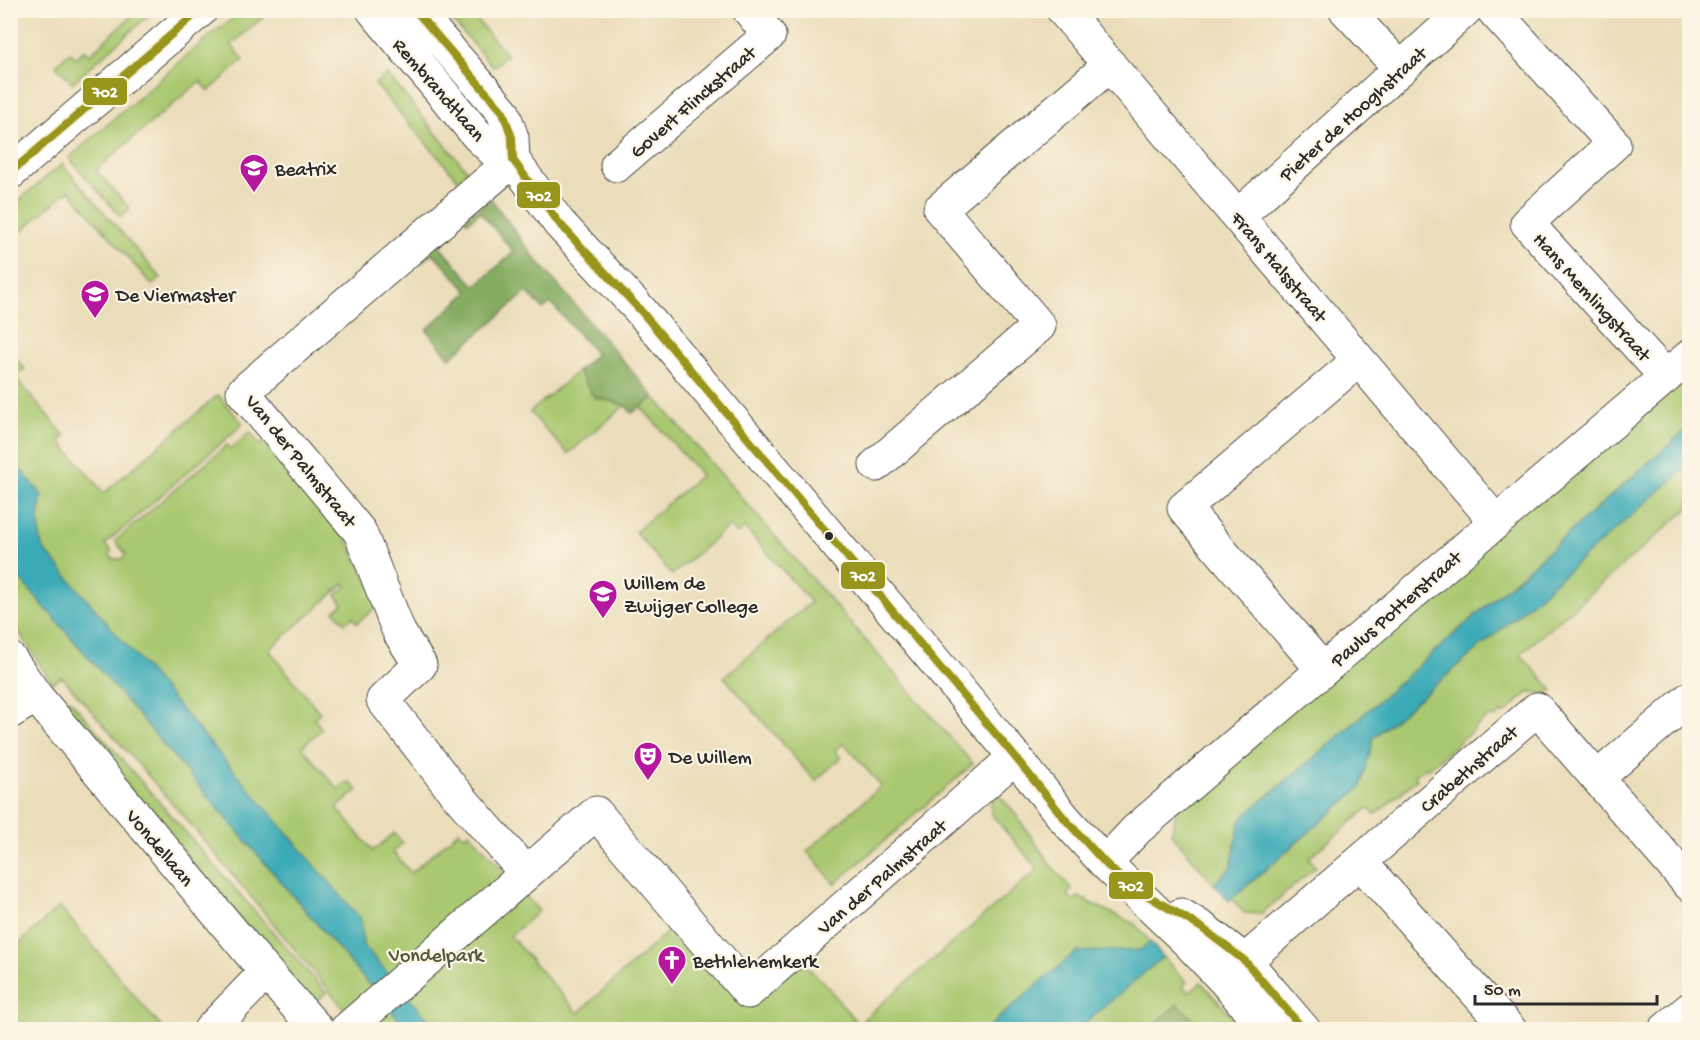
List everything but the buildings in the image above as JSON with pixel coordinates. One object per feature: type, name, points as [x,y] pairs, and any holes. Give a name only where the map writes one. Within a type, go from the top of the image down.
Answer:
[{"type":"street","points":[[10,173],[201,10]]},
{"type":"street","name":"Rembrandtlaan","points":[[373,10],[478,136],[495,151],[513,160],[559,223],[641,311],[1065,819],[1115,873],[1184,926],[1304,1029]]},
{"type":"street","name":"Rembrandtlaan","points":[[415,10],[503,112],[512,138],[513,160]]},
{"type":"street","name":"Govert Flinckstraat","points":[[617,165],[769,34],[749,10]]},
{"type":"street","name":"Frans Halsstraat","points":[[1063,10],[1496,522]]},
{"type":"street","points":[[1346,10],[1401,69]]},
{"type":"street","name":"Pieter de Hooghstraat","points":[[1238,216],[1465,10]]},
{"type":"street","name":"Hans Memlingstraat","points":[[1493,10],[1614,144],[1527,223],[1678,367]]},
{"type":"street","points":[[876,465],[1039,326],[940,209],[1110,65]]},
{"type":"street","name":"Van der Palmstraat","points":[[513,160],[243,392],[360,532],[399,632],[420,665],[383,700],[453,790],[526,873]]},
{"type":"street","points":[[1323,670],[1184,508],[1359,360]]},
{"type":"street","name":"Paulus Potterstraat","points":[[1115,873],[1136,830],[1678,367]]},
{"type":"street","name":"Vondellaan","points":[[10,659],[23,704],[318,1029]]},
{"type":"street","points":[[1597,778],[1689,698]]},
{"type":"street","name":"Crabethstraat","points":[[1235,971],[1537,709],[1689,885]]},
{"type":"street","name":"Van der Palmstraat","points":[[346,1029],[596,813],[748,992],[1015,757]]},
{"type":"street","points":[[1360,862],[1510,1029]]},
{"type":"street","name":"Rembrandtlaan","points":[[1235,971],[1267,1029]]},
{"type":"street","points":[[210,1029],[266,972]]},
{"type":"street","points":[[1665,1029],[1689,1009]]},
{"type":"green space","points":[[137,11],[154,11],[72,83],[56,65],[70,52],[76,58],[84,50],[89,55]]},
{"type":"green space","points":[[244,11],[270,11],[231,45],[244,60],[209,91],[200,81],[96,170],[130,209],[121,217],[69,158],[213,33]]},
{"type":"green space","points":[[444,11],[469,11],[507,55],[493,67]]},
{"type":"green space","points":[[387,74],[468,172],[458,180],[375,84]]},
{"type":"green space","points":[[62,164],[161,278],[152,285],[69,190],[11,240],[11,207]]},
{"type":"green space","points":[[491,199],[534,257],[654,397],[632,413],[625,405],[594,397],[578,371],[596,354],[551,303],[543,309],[527,292],[450,358],[427,331],[468,292],[433,253],[421,263],[415,257],[447,229],[452,236],[440,246],[475,286],[514,252],[480,212],[468,222],[464,218]]},
{"type":"green space","name":"Vondelpark","points":[[10,352],[25,369],[16,377],[14,376],[65,436],[60,441],[104,493],[218,395],[243,424],[105,544],[111,550],[110,556],[113,559],[122,559],[126,554],[115,541],[227,445],[231,449],[250,432],[260,445],[267,440],[339,523],[379,605],[357,623],[353,617],[345,623],[334,611],[343,604],[336,595],[347,586],[345,583],[269,650],[320,713],[314,719],[322,729],[302,747],[338,789],[349,781],[358,790],[337,808],[373,851],[394,833],[403,843],[393,852],[411,873],[459,831],[464,836],[469,832],[539,911],[510,936],[578,1013],[686,915],[756,989],[803,963],[827,986],[858,1024],[1038,869],[991,814],[991,802],[997,793],[1011,808],[1048,861],[1072,890],[1068,894],[1073,901],[1078,897],[1135,924],[1150,942],[1147,945],[1160,960],[1163,957],[1187,982],[1183,986],[1189,992],[1201,982],[1243,1029],[361,1029],[192,826],[62,677],[52,683],[11,620]]},
{"type":"green space","points":[[1689,362],[1689,427],[1324,749],[1245,815],[1240,821],[1231,867],[1214,884],[1171,833],[1178,808]]},
{"type":"green space","points":[[578,371],[595,397],[625,405],[568,454],[530,412]]},
{"type":"green space","points":[[654,397],[973,764],[835,884],[807,851],[881,786],[844,743],[835,751],[841,758],[815,781],[724,677],[811,602],[745,528],[737,534],[729,526],[672,575],[635,532],[701,475],[641,407]]},
{"type":"green space","points":[[1689,465],[1689,508],[1520,654],[1553,690],[1547,694],[1528,693],[1503,715],[1501,712],[1496,718],[1488,717],[1428,769],[1426,767],[1415,775],[1417,779],[1375,815],[1368,808],[1309,858],[1316,867],[1261,914],[1244,913],[1232,899],[1361,787],[1374,737]]},
{"type":"green space","points":[[69,699],[326,993],[312,1005],[60,706]]},
{"type":"green space","points":[[59,907],[163,1029],[11,1029],[11,951]]},
{"type":"green space","points":[[1178,1004],[1202,1029],[1149,1029]]},
{"type":"water","points":[[1689,427],[1689,465],[1374,737],[1361,787],[1229,901],[1214,884],[1231,867],[1240,821],[1245,815],[1324,749]]},
{"type":"water","points":[[10,457],[42,495],[39,521],[42,547],[361,919],[363,945],[427,1018],[443,1029],[407,1029],[11,569]]},
{"type":"water","points":[[1150,942],[1163,957],[1078,1029],[986,1029],[1076,952],[1140,950]]},
{"type":"transit line","name":"702","points":[[10,173],[200,10]]},
{"type":"transit line","name":"702","points":[[415,10],[503,112],[512,138],[513,160],[559,223],[641,311],[1065,819],[1125,882],[1202,928],[1245,961],[1304,1030]]},
{"type":"place","name":"Beatrix","points":[[254,194]]},
{"type":"place","name":"De Viermaster","points":[[95,320]]},
{"type":"place","name":"Willem de Zwijger College","points":[[603,620]]},
{"type":"place","name":"De Willem","points":[[648,782]]},
{"type":"place","name":"Bethlehemkerk","points":[[672,986]]}]
